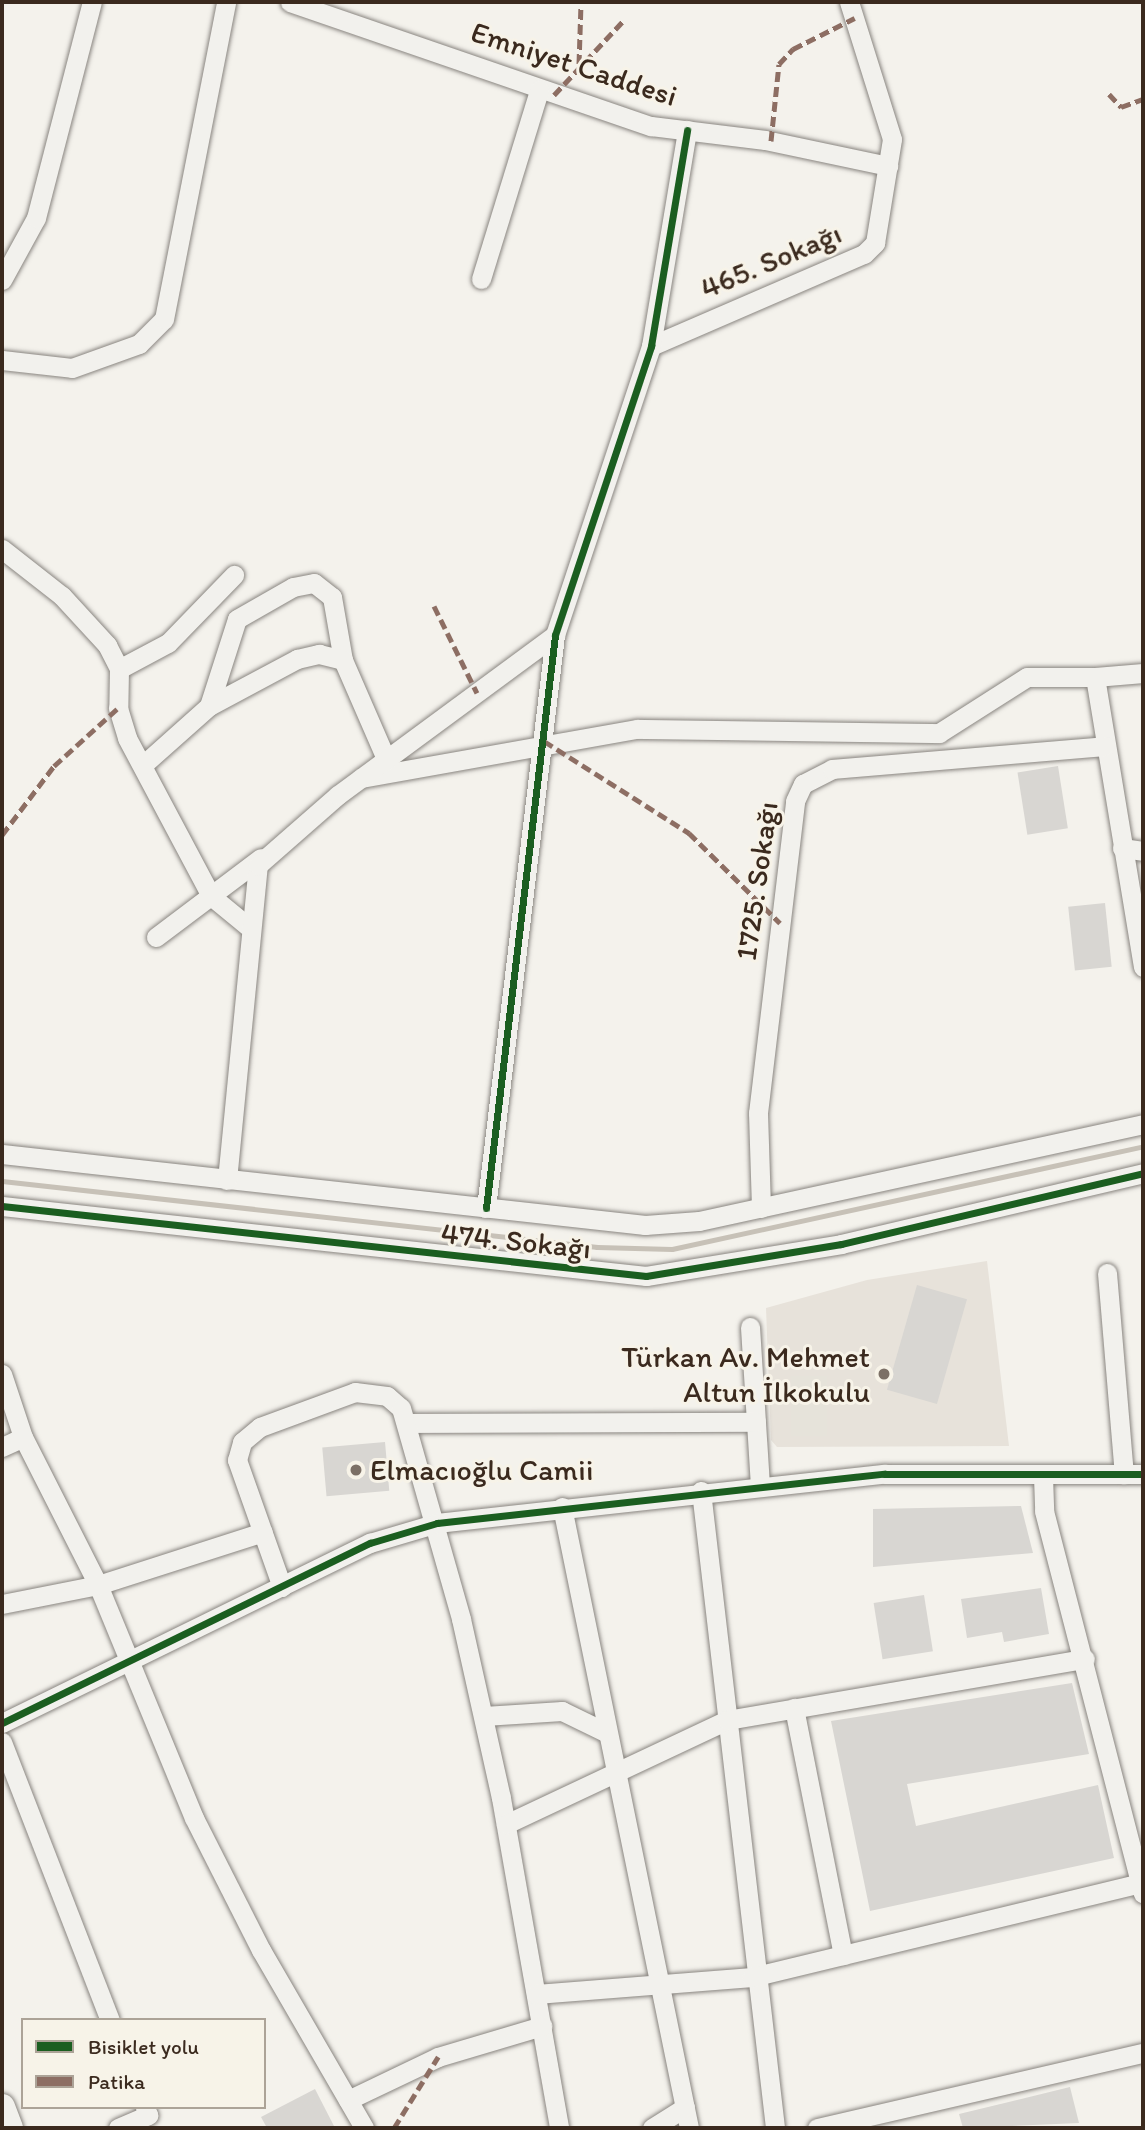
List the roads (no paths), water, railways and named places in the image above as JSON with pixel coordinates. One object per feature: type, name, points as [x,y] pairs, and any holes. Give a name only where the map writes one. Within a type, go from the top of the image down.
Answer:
[{"type":"main road","points":[[2,2107],[10,2128]]},
{"type":"street","points":[[2,280],[36,218],[93,2]]},
{"type":"street","points":[[2,360],[72,368],[139,344],[164,319],[226,2]]},
{"type":"street","name":"Emniyet Caddesi","points":[[289,2],[324,7],[539,90],[651,126],[888,166]]},
{"type":"street","name":"465. Sokağı","points":[[651,346],[870,249],[880,231],[892,139],[849,2]]},
{"type":"street","points":[[481,279],[539,90]]},
{"type":"street","points":[[485,1208],[555,635],[651,346],[687,130]]},
{"type":"street","points":[[2,548],[62,596],[107,645],[119,668],[122,723],[211,896],[250,928]]},
{"type":"street","points":[[119,668],[168,643],[234,575]]},
{"type":"street","points":[[209,706],[237,619],[300,584],[322,586],[332,597],[343,660],[386,759]]},
{"type":"street","points":[[156,937],[386,759],[555,635]]},
{"type":"street","points":[[144,764],[209,706],[297,659],[319,654],[343,660]]},
{"type":"street","points":[[361,778],[544,741],[688,727],[939,733],[1027,677],[1095,677],[1143,673]]},
{"type":"street","points":[[1095,677],[1104,746],[1143,967]]},
{"type":"street","name":"1725. Sokağı","points":[[761,1208],[758,1113],[795,801],[803,784],[832,769],[1104,746]]},
{"type":"street","points":[[1122,848],[1143,851]]},
{"type":"street","points":[[228,1180],[256,872],[264,855]]},
{"type":"street","name":"474. Sokağı","points":[[2,1154],[645,1225],[761,1208],[1143,1124]]},
{"type":"street","name":"474. Sokağı","points":[[2,1206],[646,1276],[841,1244],[1143,1173]]},
{"type":"street","points":[[2,1723],[370,1543],[437,1523],[701,1491],[884,1474],[1138,1475],[1107,1273]]},
{"type":"street","points":[[750,1327],[760,1485]]},
{"type":"street","points":[[2,1374],[23,1437],[98,1585],[127,1663],[232,1894],[364,2128]]},
{"type":"street","points":[[282,1587],[237,1460],[253,1431],[363,1391],[395,1401],[406,1423],[437,1523],[484,1716],[506,1824],[559,2128]]},
{"type":"street","points":[[406,1423],[756,1422]]},
{"type":"street","points":[[2,1447],[23,1437]]},
{"type":"street","points":[[536,1994],[659,1982],[752,1977],[1142,1889],[1085,1659],[1044,1511],[1042,1476]]},
{"type":"street","points":[[701,1491],[752,1977],[775,2128]]},
{"type":"street","points":[[562,1507],[612,1770],[689,2128]]},
{"type":"street","points":[[2,1604],[98,1585],[262,1532]]},
{"type":"street","points":[[506,1824],[612,1770],[727,1720],[1085,1659]]},
{"type":"street","points":[[794,1708],[843,1955]]},
{"type":"street","points":[[484,1716],[562,1711],[605,1732]]},
{"type":"street","points":[[2,1742],[109,2018]]},
{"type":"street","points":[[348,2101],[438,2057],[542,2026]]},
{"type":"street","points":[[817,2128],[1143,2053]]},
{"type":"street","points":[[652,2128],[685,2106]]},
{"type":"street","points":[[118,2128],[148,2115],[146,2109]]},
{"type":"waterway","points":[[2,1181],[597,1247],[672,1249],[1143,1146]]},
{"type":"place","name":"Türkan Av. Mehmet Altun İlkokulu","points":[[884,1374]]},
{"type":"place","name":"Elmacıoğlu Camii","points":[[356,1470]]}]
